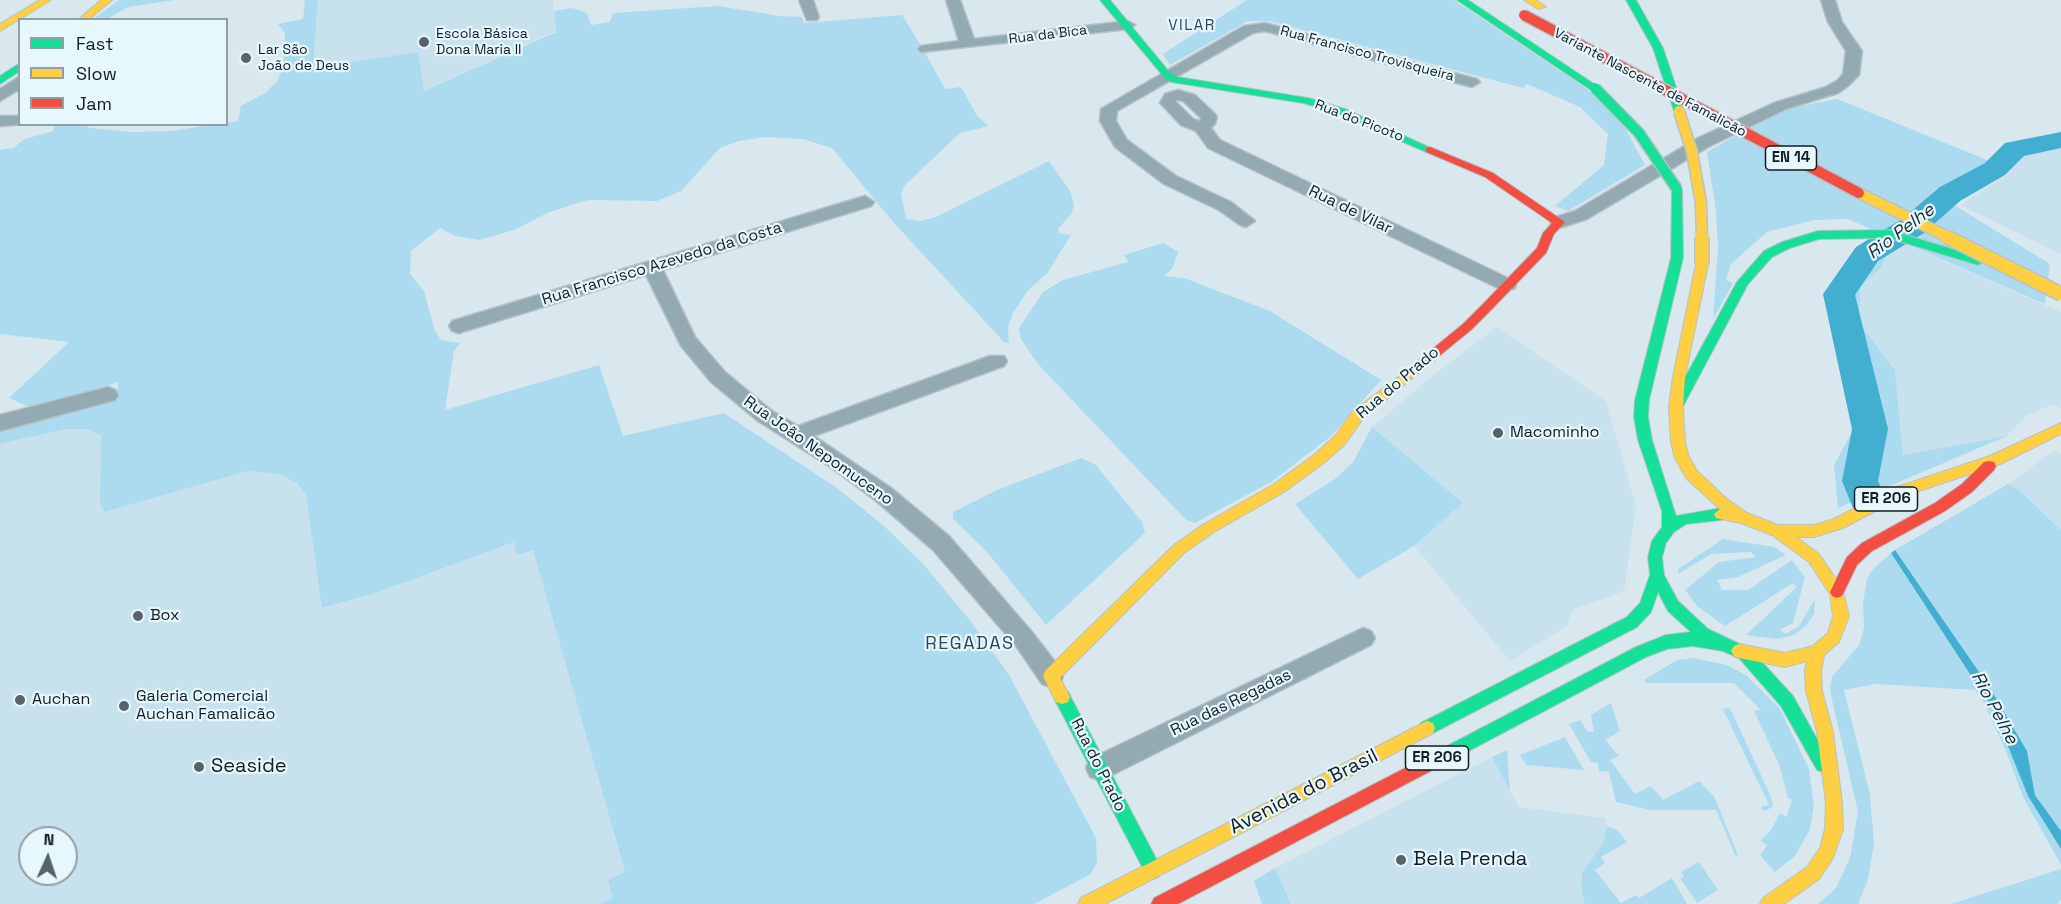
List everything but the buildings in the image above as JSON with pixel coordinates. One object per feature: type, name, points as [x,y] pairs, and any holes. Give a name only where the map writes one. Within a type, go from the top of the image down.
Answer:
[{"type":"main road","points":[[0,28],[46,0]]},
{"type":"main road","points":[[84,18],[107,0]]},
{"type":"main road","points":[[1105,0],[1167,75]]},
{"type":"main road","points":[[1462,0],[1595,88],[1639,133],[1661,162],[1677,189]]},
{"type":"main road","points":[[1616,0],[1647,60],[1658,100]]},
{"type":"main road","points":[[1631,0],[1658,48],[1679,111],[1699,187],[1703,230],[1702,264],[1684,345],[1676,407],[1678,442],[1682,458],[1692,475],[1714,497],[1742,517]]},
{"type":"main road","name":"Variante Nascente de Famalicão","points":[[1520,12],[1806,166],[2061,294]]},
{"type":"main road","name":"Variante Nascente de Famalicão","points":[[1582,30],[1696,94],[1936,215]]},
{"type":"main road","points":[[0,81],[18,68]]},
{"type":"main road","name":"Rua do Picoto","points":[[1167,75],[1187,84],[1304,100],[1341,111],[1489,175],[1559,222]]},
{"type":"main road","points":[[1669,142],[1677,189],[1679,225],[1677,258],[1642,400],[1641,417],[1645,440],[1669,511],[1669,528]]},
{"type":"main road","name":"Rua do Prado","points":[[1153,870],[1051,676],[1179,549],[1209,528],[1279,488],[1319,459],[1340,440],[1357,416],[1467,327],[1542,250],[1549,233],[1559,222]]},
{"type":"main road","points":[[1676,407],[1743,282],[1768,254],[1786,245],[1818,235],[1865,232],[1889,234],[1985,264],[2061,294]]},
{"type":"main road","name":"ER 206","points":[[1669,528],[1683,519],[1721,514],[1742,517],[1777,531],[1814,531],[1838,524],[1899,492],[1995,460],[2061,428]]},
{"type":"main road","name":"ER 206","points":[[1837,592],[1852,561],[1867,547],[1940,507],[1967,488],[1995,460]]},
{"type":"main road","name":"Avenida do Brasil","points":[[1669,528],[1659,541],[1655,557],[1658,575],[1668,598],[1687,620],[1722,644],[1745,654],[1785,660],[1817,652]]},
{"type":"main road","points":[[1769,904],[1813,873],[1827,852],[1834,829],[1834,803],[1825,732],[1814,691],[1813,671],[1817,652],[1834,637],[1841,616],[1837,592],[1828,575],[1814,558],[1777,531]]},
{"type":"main road","name":"Avenida do Brasil","points":[[1087,904],[1632,622],[1646,607],[1658,575]]},
{"type":"main road","name":"Avenida do Brasil","points":[[1160,904],[1641,652],[1666,642],[1693,639],[1722,644]]},
{"type":"main road","points":[[1745,654],[1787,701],[1829,773]]},
{"type":"street","points":[[806,0],[812,17]]},
{"type":"street","points":[[952,0],[968,44]]},
{"type":"street","points":[[1559,222],[1581,215],[1704,142],[1780,106],[1832,90],[1843,83],[1851,75],[1854,51],[1834,22],[1828,0]]},
{"type":"street","name":"Rua da Bica","points":[[926,49],[1128,25]]},
{"type":"street","name":"Rua Francisco Trovisqueira","points":[[1246,221],[1226,206],[1170,180],[1121,143],[1108,121],[1109,109],[1249,29],[1265,27],[1472,82]]},
{"type":"street","points":[[0,96],[18,82]]},
{"type":"street","points":[[0,121],[18,121]]},
{"type":"street","name":"Rua de Vilar","points":[[1201,126],[1214,144],[1507,285]]},
{"type":"street","name":"Rua Francisco Azevedo da Costa","points":[[459,326],[865,202]]},
{"type":"street","name":"Rua João Nepomuceno","points":[[652,267],[688,341],[718,377],[759,411],[883,494],[941,543],[1024,639],[1051,676]]},
{"type":"street","points":[[796,435],[997,361]]},
{"type":"street","points":[[0,423],[108,395]]},
{"type":"street","name":"Rua das Regadas","points":[[1099,768],[1363,638]]},
{"type":"shaded area","points":[[119,0],[174,0],[128,7],[109,18],[95,18]]},
{"type":"shaded area","points":[[305,0],[318,0],[313,68],[418,52],[424,91],[556,32],[554,11],[571,8],[587,13],[591,25],[610,22],[613,13],[718,6],[780,16],[802,17],[804,23],[902,15],[945,89],[961,87],[977,116],[989,126],[960,133],[905,185],[901,193],[906,219],[921,221],[936,217],[1049,161],[1071,193],[1074,206],[1071,214],[1058,229],[1059,233],[1071,235],[1048,272],[1027,292],[1013,313],[1008,327],[1009,342],[1005,343],[894,223],[832,148],[803,139],[765,137],[739,141],[720,148],[681,191],[657,201],[588,200],[549,212],[514,230],[480,240],[455,236],[440,228],[411,251],[410,274],[424,291],[435,331],[441,340],[460,343],[454,351],[445,410],[599,365],[623,436],[724,413],[837,488],[884,526],[924,565],[968,618],[1008,673],[1096,838],[1097,862],[1091,874],[1034,904],[600,904],[613,898],[608,880],[625,872],[533,550],[517,555],[514,542],[376,593],[322,608],[306,495],[297,483],[279,474],[248,471],[105,512],[100,503],[101,435],[87,429],[66,429],[0,444],[0,431],[117,399],[118,382],[31,408],[9,398],[69,342],[0,334],[0,150],[13,148],[25,139],[53,131],[54,126],[86,126],[133,132],[228,126],[228,122],[238,121],[241,106],[265,93],[278,80],[283,66],[285,33],[278,24],[303,19]]},
{"type":"shaded area","name":"Escola Básica Dona Maria II","points":[[318,0],[553,0],[556,31],[423,91],[418,52],[313,68]]},
{"type":"shaded area","points":[[1247,0],[1454,0],[1585,87],[1621,120],[1645,165],[1568,211],[1555,206],[1604,165],[1608,134],[1580,107],[1527,84],[1523,88],[1269,21],[1248,21],[1170,65],[1163,54]]},
{"type":"shaded area","points":[[1837,99],[2007,168],[1954,205],[2050,264],[2045,304],[1895,239],[1880,269],[1861,286],[1858,322],[1895,370],[1903,455],[2007,436],[1838,508],[1834,465],[1854,428],[1850,380],[1835,319],[1833,296],[1860,247],[1893,239],[1848,219],[1815,220],[1767,232],[1731,264],[1726,280],[1733,283],[1713,319],[1718,248],[1716,211],[1707,152],[1780,110]]},
{"type":"shaded area","points":[[2061,144],[2061,254],[1960,205],[2007,175],[2031,149]]},
{"type":"shaded area","points":[[1894,239],[2061,312],[2061,409],[2053,404],[2026,416],[2007,436],[1903,455],[1895,370],[1858,322],[1861,286],[1880,269]]},
{"type":"shaded area","points":[[1163,243],[1178,252],[1172,269],[1164,276],[1184,278],[1270,311],[1381,380],[1330,437],[1271,482],[1195,523],[1186,520],[1037,363],[1021,339],[1019,328],[1043,292],[1063,280],[1128,262],[1124,255]]},
{"type":"shaded area","points":[[1497,327],[1606,401],[1636,506],[1624,591],[1572,610],[1567,626],[1510,661],[1414,546],[1463,503],[1372,427],[1427,380]]},
{"type":"shaded area","points":[[1372,427],[1463,503],[1414,546],[1358,579],[1295,504],[1335,479],[1353,462]]},
{"type":"shaded area","points":[[66,429],[87,429],[101,435],[100,503],[106,512],[248,471],[279,474],[297,483],[306,495],[323,608],[376,593],[514,542],[533,549],[625,873],[613,898],[600,904],[0,904],[0,444]]},
{"type":"shaded area","points":[[2055,450],[2061,455],[2061,530],[2019,490],[2008,484]]},
{"type":"shaded area","points":[[1081,458],[1096,465],[1142,522],[1145,533],[1046,625],[987,552],[953,519],[953,512],[997,490]]},
{"type":"shaded area","points":[[2008,484],[2019,490],[2061,530],[2061,831],[2035,795],[2027,751],[1990,688],[1895,550]]},
{"type":"shaded area","points":[[1723,539],[1774,547],[1786,555],[1738,577],[1717,580],[1722,590],[1748,590],[1792,560],[1805,577],[1793,623],[1780,630],[1785,634],[1799,626],[1815,599],[1814,614],[1806,626],[1794,635],[1776,639],[1746,635],[1797,587],[1793,583],[1725,626],[1697,606],[1685,590],[1719,562],[1756,557],[1751,552],[1711,554],[1678,574],[1678,569]]},
{"type":"shaded area","points":[[1891,553],[1994,711],[2061,849],[2061,865],[2023,797],[2006,751],[1983,701],[1975,690],[1876,684],[1844,690],[1870,795],[1874,844],[1868,879],[1858,904],[1818,904],[1836,888],[1850,858],[1858,812],[1832,700],[1830,688],[1832,677],[1859,645],[1864,628],[1863,603],[1867,579],[1872,570]]},
{"type":"shaded area","points":[[1693,658],[1727,665],[1746,675],[1780,709],[1809,769],[1814,806],[1810,829],[1795,856],[1775,872],[1760,855],[1767,846],[1761,840],[1771,830],[1780,813],[1786,817],[1792,800],[1788,798],[1780,767],[1754,711],[1761,710],[1734,683],[1646,683],[1644,680],[1677,660]]},
{"type":"shaded area","points":[[1611,703],[1620,731],[1605,740],[1619,756],[1610,760],[1635,794],[1651,786],[1663,800],[1699,781],[1714,796],[1738,855],[1735,855],[1716,810],[1650,810],[1616,802],[1609,772],[1599,771],[1598,763],[1591,762],[1569,724],[1580,720],[1588,732],[1594,732],[1591,715]]},
{"type":"shaded area","points":[[1730,708],[1771,797],[1773,807],[1764,811],[1761,807],[1769,805],[1723,709]]},
{"type":"shaded area","points":[[1565,737],[1584,770],[1526,765],[1520,755]]},
{"type":"shaded area","points":[[1507,750],[1510,791],[1492,757]]},
{"type":"shaded area","points":[[1492,757],[1519,807],[1605,818],[1607,831],[1603,843],[1582,873],[1581,887],[1585,904],[1291,904],[1275,868]]},
{"type":"shaded area","points":[[1607,826],[1618,831],[1627,842],[1601,857],[1605,863],[1595,870],[1621,903],[1636,895],[1639,898],[1672,878],[1687,904],[1585,904],[1581,887],[1582,873],[1603,843]]},
{"type":"shaded area","points":[[1699,862],[1718,890],[1697,903],[1680,878],[1684,877],[1681,872]]},
{"type":"shaded area","points":[[1275,868],[1291,904],[1262,904],[1254,881]]},
{"type":"shaded area","points":[[2061,869],[2061,899],[2058,904],[1951,904]]},
{"type":"water","points":[[1895,550],[1990,688],[2027,751],[2035,795],[2061,831],[2061,849],[2028,796],[1994,711],[1891,553]]},
{"type":"waterway","name":"Rio Pelhe","points":[[1866,497],[1860,481],[1870,429],[1839,294],[1867,254],[1913,226],[1950,194],[1995,169],[2015,149],[2061,140]]},
{"type":"traffic: fast","points":[[1105,0],[1167,75],[1175,80],[1304,100],[1341,111],[1430,150]]},
{"type":"traffic: fast","points":[[1462,0],[1595,88]]},
{"type":"traffic: fast","points":[[1631,0],[1658,48],[1679,111]]},
{"type":"traffic: fast","points":[[0,81],[18,68]]},
{"type":"traffic: fast","points":[[1595,88],[1639,133],[1677,189]]},
{"type":"traffic: fast","points":[[1669,528],[1669,511],[1645,440],[1641,417],[1642,400],[1677,258],[1677,189]]},
{"type":"traffic: fast","points":[[1676,407],[1743,282],[1768,254],[1786,245],[1818,235],[1889,234],[1978,261]]},
{"type":"traffic: fast","points":[[1721,514],[1683,519],[1669,528],[1659,541],[1655,557],[1657,575],[1673,606],[1703,634],[1739,651]]},
{"type":"traffic: fast","points":[[1427,728],[1632,622],[1646,607],[1657,575]]},
{"type":"traffic: fast","points":[[1440,758],[1641,652],[1666,642],[1693,639],[1722,644]]},
{"type":"traffic: fast","points":[[1745,654],[1787,701],[1823,764]]},
{"type":"traffic: fast","points":[[1062,697],[1153,870]]},
{"type":"traffic: slow","points":[[0,28],[46,0]]},
{"type":"traffic: slow","points":[[84,18],[107,0]]},
{"type":"traffic: slow","points":[[1529,0],[1541,7]]},
{"type":"traffic: slow","points":[[1679,111],[1692,152],[1701,203],[1702,264]]},
{"type":"traffic: slow","points":[[1859,193],[2061,294]]},
{"type":"traffic: slow","points":[[1702,264],[1679,377],[1676,407],[1678,442],[1682,458],[1692,475],[1722,503],[1742,517]]},
{"type":"traffic: slow","points":[[1062,697],[1051,676],[1179,549],[1209,528],[1279,488],[1319,459],[1340,440],[1357,416],[1413,371]]},
{"type":"traffic: slow","points":[[1777,531],[1814,531],[1838,524],[1899,492],[1995,460],[2061,428]]},
{"type":"traffic: slow","points":[[1721,514],[1742,517],[1777,531],[1814,558],[1837,592],[1841,616],[1834,637],[1817,652],[1785,660],[1739,651]]},
{"type":"traffic: slow","points":[[1769,904],[1813,873],[1827,852],[1834,829],[1834,803],[1825,732],[1814,691],[1813,671],[1817,652]]},
{"type":"traffic: slow","points":[[1087,904],[1427,728]]},
{"type":"traffic: jam","points":[[1524,15],[1859,193]]},
{"type":"traffic: jam","points":[[1413,371],[1467,327],[1488,306],[1542,250],[1549,233],[1559,222],[1489,175],[1430,150]]},
{"type":"traffic: jam","points":[[1837,592],[1852,561],[1867,547],[1940,507],[1967,488],[1989,466]]},
{"type":"traffic: jam","points":[[1160,904],[1440,758]]},
{"type":"place","name":"Escola Básica Dona Maria II","points":[[424,42]]},
{"type":"place","name":"Lar São João de Deus","points":[[246,58]]},
{"type":"place","name":"Macominho","points":[[1498,433]]},
{"type":"place","name":"Box","points":[[138,616]]},
{"type":"place","name":"Auchan","points":[[20,700]]},
{"type":"place","name":"Galeria Comercial Auchan Famalicão","points":[[124,706]]},
{"type":"place","name":"Seaside","points":[[199,767]]},
{"type":"place","name":"Bela Prenda","points":[[1401,860]]},
{"type":"district","name":"VILAR","points":[[1192,26]]},
{"type":"district","name":"REGADAS","points":[[970,644]]}]
